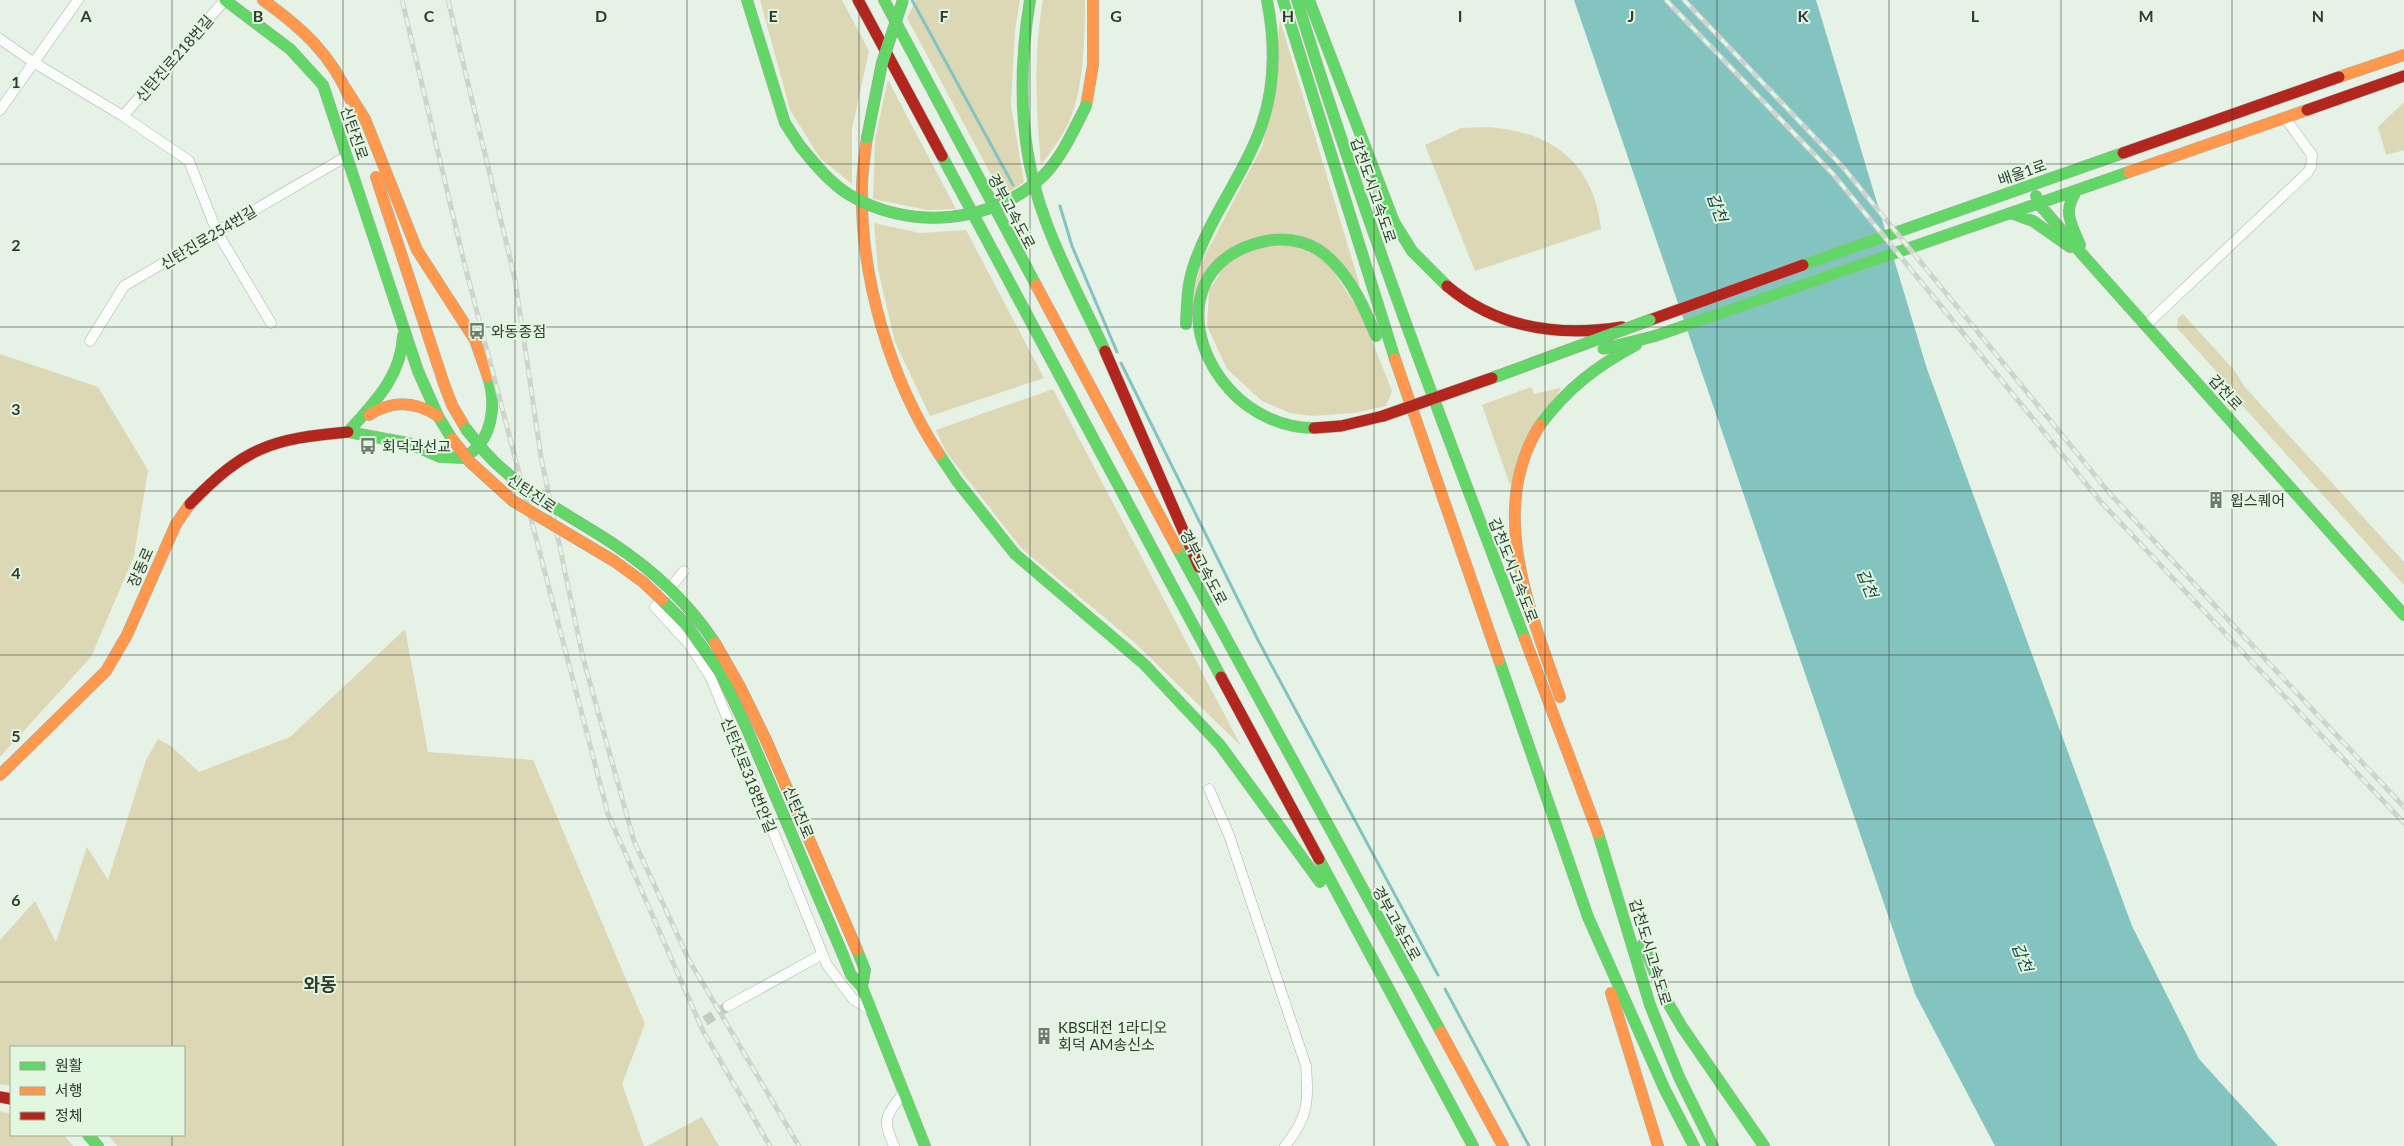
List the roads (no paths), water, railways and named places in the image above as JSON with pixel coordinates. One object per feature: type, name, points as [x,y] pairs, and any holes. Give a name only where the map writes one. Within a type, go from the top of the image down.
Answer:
[{"type":"main road","name":"신탄진로","points":[[225,0],[295,51],[310,66],[323,85],[418,371],[438,416],[452,439],[470,462],[513,501],[614,561],[643,582],[686,624],[720,672],[747,729],[851,975],[862,987],[903,1093],[926,1146]]},
{"type":"main road","points":[[747,0],[785,123],[800,146],[822,173],[842,189],[876,207],[906,215],[939,217],[969,215],[1001,202],[1039,179],[1063,149],[1086,106],[1093,65],[1093,0]]},
{"type":"main road","points":[[858,0],[1473,1146]]},
{"type":"main road","name":"경부고속도로","points":[[884,0],[1253,690],[1503,1146]]},
{"type":"main road","points":[[903,0],[882,63],[867,138],[862,187],[864,227],[874,301],[892,363],[934,446],[957,481],[1015,554],[1144,664],[1220,745],[1360,938]]},
{"type":"main road","points":[[1030,0],[1024,31],[1021,90],[1029,153],[1040,205],[1054,244],[1083,301],[1253,690]]},
{"type":"main road","points":[[1267,0],[1273,28],[1275,55],[1268,104],[1253,146],[1193,264],[1185,305],[1189,336],[1199,363],[1217,391],[1229,404],[1262,426],[1299,436],[1336,437],[1356,433],[1385,419],[1650,320]]},
{"type":"main road","name":"갑천도시고속도로","points":[[1283,0],[1386,332],[1450,510],[1588,917],[1616,976],[1644,1046],[1694,1146]]},
{"type":"main road","name":"갑천도시고속도로","points":[[1297,0],[1331,112],[1404,323],[1597,828],[1635,956],[1661,1034],[1695,1112],[1713,1146]]},
{"type":"main road","points":[[1309,0],[1394,222],[1412,251],[1448,288],[1477,307],[1517,326],[1563,332],[1611,329],[1650,320]]},
{"type":"main road","name":"신탄진로","points":[[266,1],[316,43],[332,61],[346,89],[444,384],[466,428],[502,470],[537,496],[625,551],[649,569],[694,614],[718,647],[760,725],[857,950],[865,970],[862,987]]},
{"type":"main road","name":"배울1로","points":[[1650,320],[1978,203],[2404,55]]},
{"type":"main road","points":[[1450,510],[1365,308],[1346,274],[1328,256],[1310,245],[1289,238],[1264,240],[1239,248],[1222,260],[1210,273],[1202,289],[1197,308],[1197,326],[1201,343],[1214,371],[1224,385],[1248,407],[1271,420],[1305,427],[1349,425],[1385,419],[1599,350],[1656,336],[2404,76]]},
{"type":"main road","name":"장동로","points":[[0,776],[106,671],[128,635],[176,524],[190,504],[210,482],[235,462],[263,446],[302,436],[348,432],[408,444],[440,457],[464,458],[479,446],[487,432],[492,409],[493,390],[475,340],[417,250],[365,119],[346,89]]},
{"type":"main road","name":"갑천로","points":[[2031,185],[2039,204],[2082,254],[2404,615]]},
{"type":"main road","points":[[2077,190],[2068,201],[2067,214],[2082,254]]},
{"type":"main road","points":[[2011,214],[2033,221],[2064,244],[2082,254]]},
{"type":"main road","points":[[348,432],[393,377],[404,344],[402,324]]},
{"type":"main road","points":[[1597,828],[1582,764],[1523,580],[1514,526],[1516,499],[1523,461],[1533,437],[1550,410],[1567,390],[1614,355],[1656,336]]},
{"type":"main road","points":[[348,432],[379,407],[391,403],[420,405],[438,416]]},
{"type":"main road","points":[[1614,881],[1664,996],[1682,1027],[1764,1146]]},
{"type":"main road","points":[[1588,917],[1658,1146]]},
{"type":"main road","points":[[89,1136],[98,1146]]},
{"type":"street","points":[[0,110],[78,0]]},
{"type":"street","name":"신탄진로218번길","points":[[123,116],[225,0]]},
{"type":"street","name":"신탄진로218번길","points":[[0,39],[33,62],[123,116],[189,161],[217,232],[271,324]]},
{"type":"street","points":[[2146,325],[2308,172],[2311,167],[2312,155],[2285,118]]},
{"type":"street","name":"신탄진로254번길","points":[[90,341],[124,286],[347,156]]},
{"type":"street","name":"신탄진로318번안길","points":[[684,571],[655,607],[690,644],[711,678],[821,955],[853,1000],[871,1011]]},
{"type":"street","points":[[1208,789],[1229,835],[1306,1066],[1309,1097],[1299,1129],[1286,1146]]},
{"type":"street","points":[[728,1006],[821,955]]},
{"type":"street","points":[[894,1146],[886,1126],[889,1112],[903,1093]]},
{"type":"water","name":"갑천","points":[[1574,0],[1816,0],[1927,369],[2132,926],[2199,1059],[2278,1146],[1995,1146],[1915,994]]},
{"type":"waterway","points":[[912,0],[1013,185]]},
{"type":"waterway","points":[[1060,206],[1072,246],[1117,352]]},
{"type":"waterway","points":[[1121,363],[1258,640],[1438,975]]},
{"type":"waterway","points":[[1445,989],[1529,1146]]},
{"type":"tunnel","points":[[705,1021],[728,1006]]},
{"type":"railway","points":[[402,0],[464,262],[608,814],[703,1031],[770,1146]]},
{"type":"railway","points":[[448,0],[515,279],[541,457],[583,658],[634,841],[689,960],[799,1146]]},
{"type":"railway","points":[[1666,0],[1833,174],[2101,502],[2404,823]]},
{"type":"railway","points":[[1684,0],[1842,166],[2112,496],[2404,807]]},
{"type":"place","name":"와동종점","points":[[477,331]]},
{"type":"place","name":"회덕과선교","points":[[368,446]]},
{"type":"place","name":"윕스퀘어","points":[[2216,500]]},
{"type":"place","name":"KBS대전 1라디오 회덕 AM송신소","points":[[1044,1036]]},
{"type":"district","name":"와동","points":[[320,984]]}]
